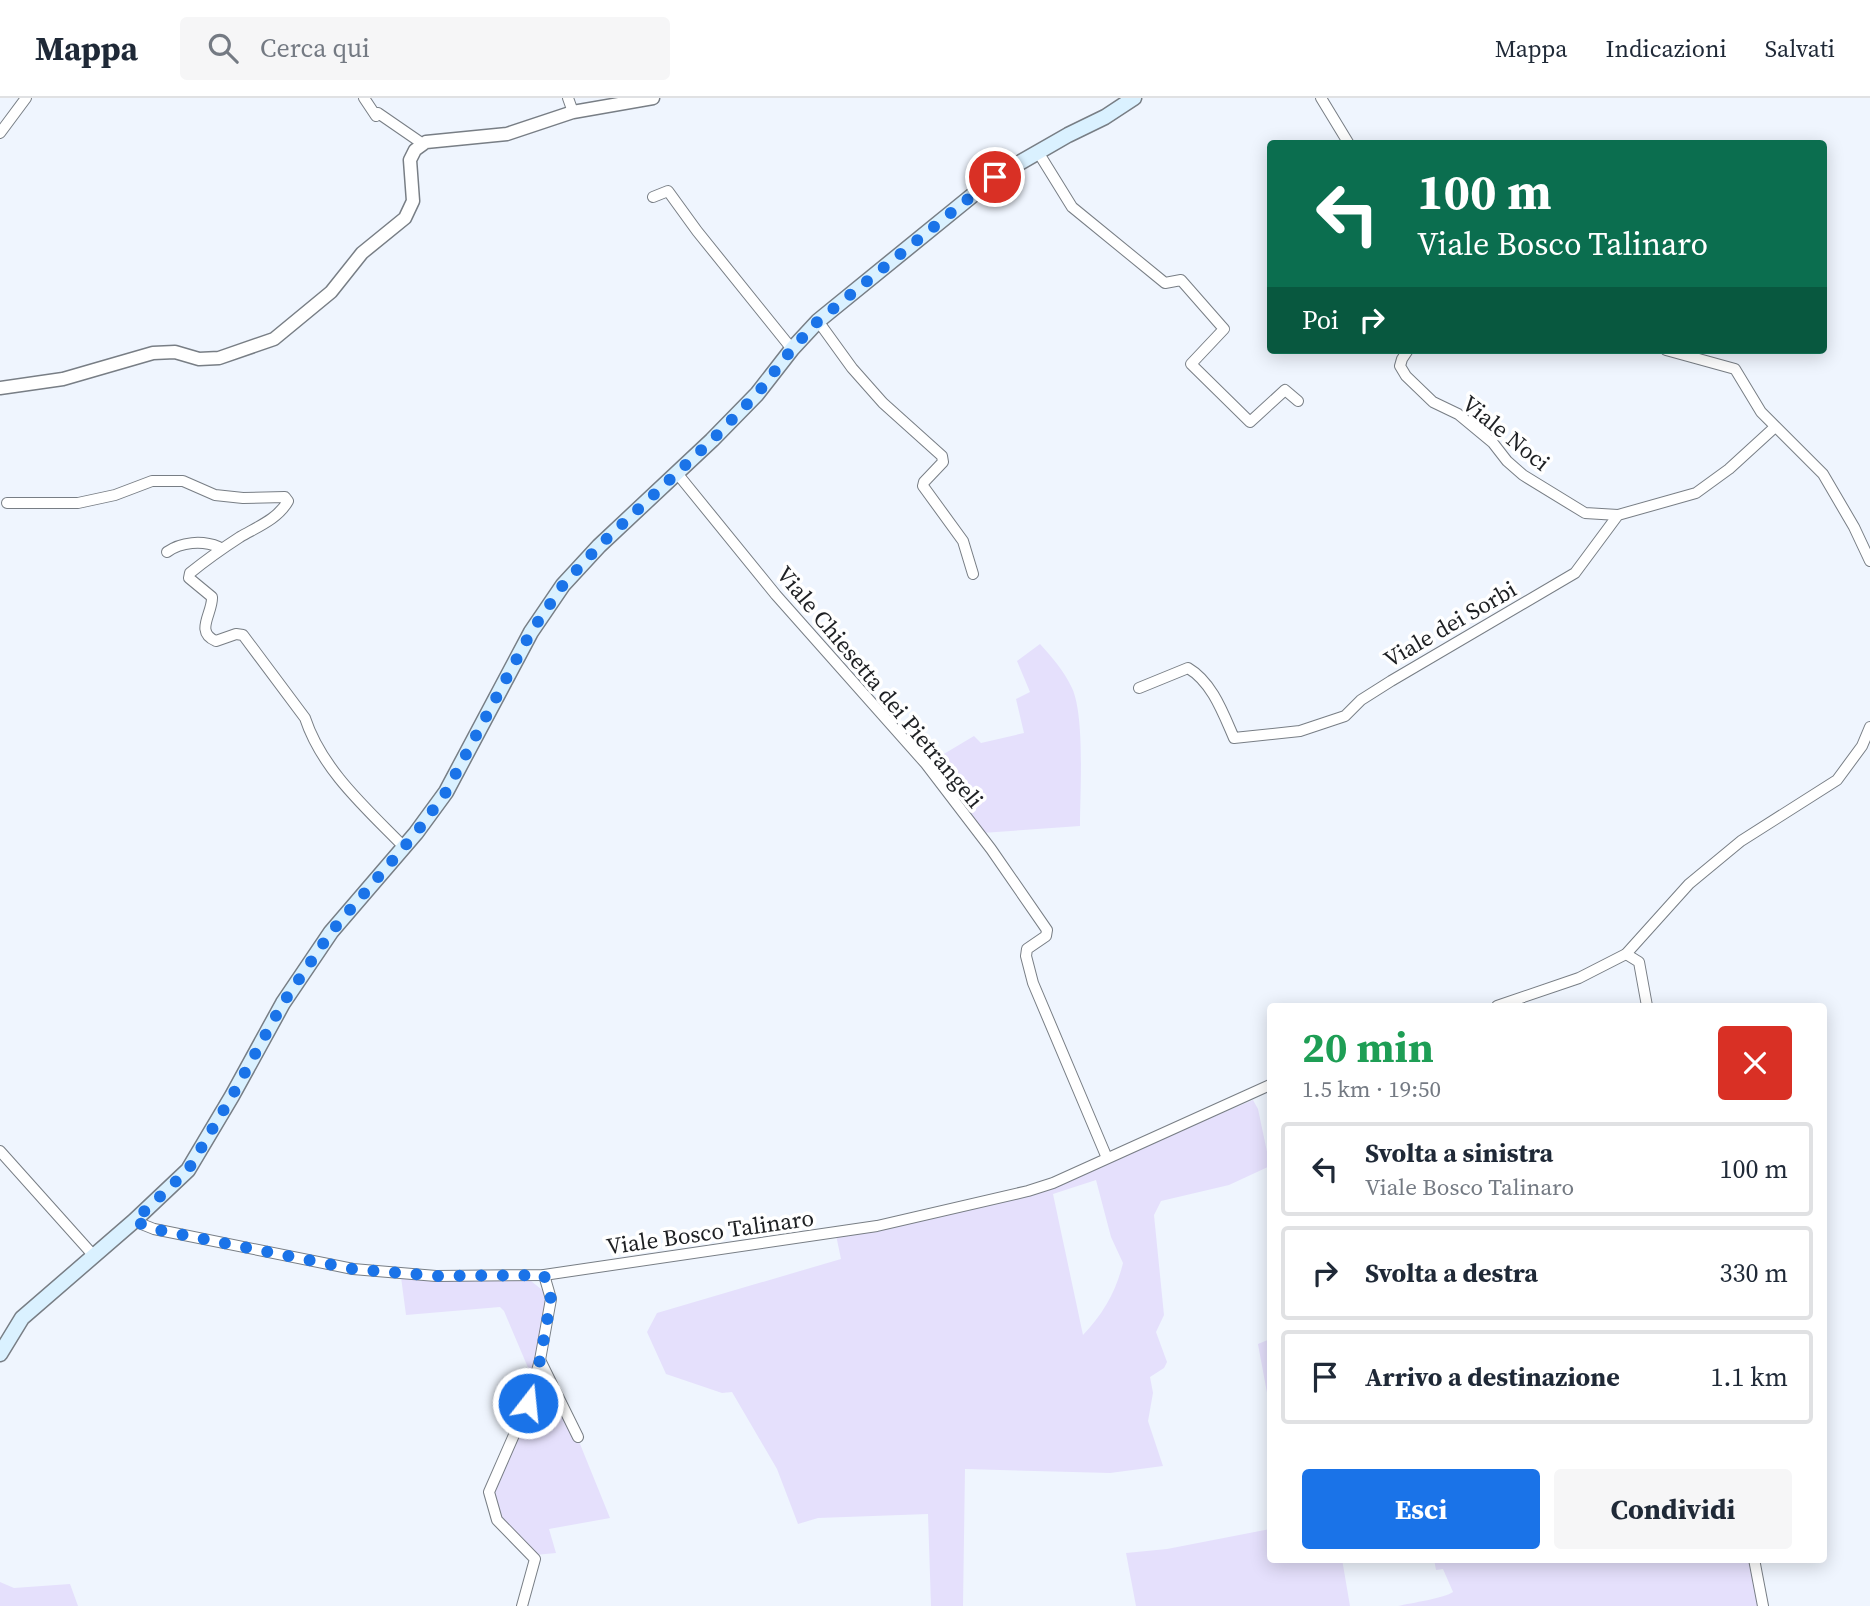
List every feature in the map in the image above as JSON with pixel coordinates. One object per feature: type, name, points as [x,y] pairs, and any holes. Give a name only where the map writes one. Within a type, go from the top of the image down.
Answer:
[{"type":"main road","points":[[0,1354],[22,1318],[134,1221],[188,1170],[283,1003],[331,932],[404,847],[446,792],[531,632],[563,585],[599,546],[757,394],[818,321],[995,177],[1105,117],[1134,98]]},
{"type":"street","points":[[0,134],[26,98]]},
{"type":"street","points":[[364,98],[376,116],[378,113],[423,144]]},
{"type":"street","points":[[568,98],[573,112]]},
{"type":"street","points":[[0,388],[63,379],[153,352],[174,352],[199,359],[219,358],[274,340],[331,292],[362,253],[405,218],[413,201],[410,160],[415,150],[423,144],[446,138],[507,134],[573,112],[653,98]]},
{"type":"street","points":[[1321,98],[1347,140]]},
{"type":"street","points":[[1038,152],[1072,207],[1165,283],[1181,280],[1224,329],[1191,364],[1250,422],[1285,390],[1298,401]]},
{"type":"street","points":[[653,197],[668,191],[792,349]]},
{"type":"street","points":[[818,321],[852,368],[883,402],[942,456],[943,462],[923,482],[923,486],[963,541],[973,574]]},
{"type":"street","name":"Viale Noci","points":[[1405,354],[1400,366],[1406,376],[1433,402],[1458,414],[1493,443],[1523,475],[1586,513],[1618,515]]},
{"type":"street","points":[[1681,354],[1735,369],[1761,412],[1823,474],[1870,561]]},
{"type":"street","points":[[1618,515],[1696,493],[1729,469],[1775,427]]},
{"type":"street","name":"Viale Chiesetta dei Pietrangeli","points":[[676,472],[776,594],[926,764],[1047,930],[1046,936],[1027,949],[1026,956],[1033,983],[1107,1158]]},
{"type":"street","points":[[7,503],[78,503],[116,495],[152,481],[183,481],[215,495],[243,498],[285,497],[288,501],[285,508],[190,573],[189,578],[212,597],[212,606],[204,624],[209,638],[216,641],[236,634],[243,635],[305,718],[310,734],[333,769],[352,793],[404,847]]},
{"type":"street","name":"Viale dei Sorbi","points":[[1139,688],[1188,667],[1199,674],[1219,704],[1234,738],[1300,731],[1345,716],[1361,700],[1391,681],[1575,573],[1618,515]]},
{"type":"street","points":[[167,552],[179,544],[212,544],[219,547],[217,552]]},
{"type":"street","points":[[1506,1003],[1579,978],[1626,954],[1699,875],[1741,841],[1838,780],[1862,746],[1870,727]]},
{"type":"street","points":[[1626,954],[1639,962],[1646,1003]]},
{"type":"street","name":"Viale Bosco Talinaro","points":[[134,1221],[154,1229],[353,1269],[436,1276],[544,1275],[877,1226],[1028,1191],[1053,1183],[1267,1086]]},
{"type":"street","points":[[0,1151],[94,1256]]},
{"type":"street","points":[[522,1606],[535,1559],[497,1520],[489,1492],[528,1403],[540,1360],[551,1299],[544,1275]]},
{"type":"street","points":[[540,1360],[578,1437]]},
{"type":"street","points":[[1755,1563],[1763,1606]]},
{"type":"shaded area","points":[[1040,644],[1065,676],[1076,701],[1081,755],[1080,826],[982,833],[932,761],[974,736],[981,743],[1024,733],[1016,699],[1030,692],[1017,661]]},
{"type":"shaded area","points":[[1253,1100],[1258,1109],[1267,1152],[1267,1167],[1229,1185],[1161,1201],[1154,1215],[1164,1315],[1156,1332],[1167,1362],[1164,1368],[1150,1377],[1153,1393],[1148,1421],[1163,1466],[1110,1473],[965,1469],[963,1606],[931,1606],[928,1514],[818,1518],[798,1524],[777,1469],[732,1392],[722,1393],[666,1374],[647,1332],[657,1313],[841,1259],[836,1235],[1052,1185]],"holes":[[[1096,1180],[1111,1237],[1123,1263],[1108,1302],[1083,1335],[1053,1194]]]},
{"type":"shaded area","points":[[401,1277],[531,1281],[546,1293],[548,1310],[521,1413],[513,1417],[529,1370],[504,1311],[500,1307],[406,1315]]},
{"type":"shaded area","points":[[1267,1340],[1267,1393],[1258,1344]]},
{"type":"shaded area","points":[[541,1369],[578,1439],[610,1518],[549,1529],[556,1553],[535,1555],[500,1517],[493,1501],[497,1482]]},
{"type":"shaded area","points":[[1267,1530],[1267,1563],[1343,1563],[1350,1606],[1136,1606],[1126,1553],[1167,1549]]},
{"type":"shaded area","points":[[1435,1563],[1752,1563],[1760,1606],[1398,1606],[1453,1592],[1443,1569],[1436,1570]]},
{"type":"shaded area","points":[[0,1582],[14,1588],[70,1584],[78,1606],[0,1606]]},
{"type":"route","points":[[528,1403],[544,1344],[551,1299],[544,1275],[436,1276],[353,1269],[154,1229],[134,1221],[188,1170],[283,1003],[331,932],[416,833],[446,792],[531,632],[563,585],[599,546],[757,394],[818,321],[995,177]]}]
